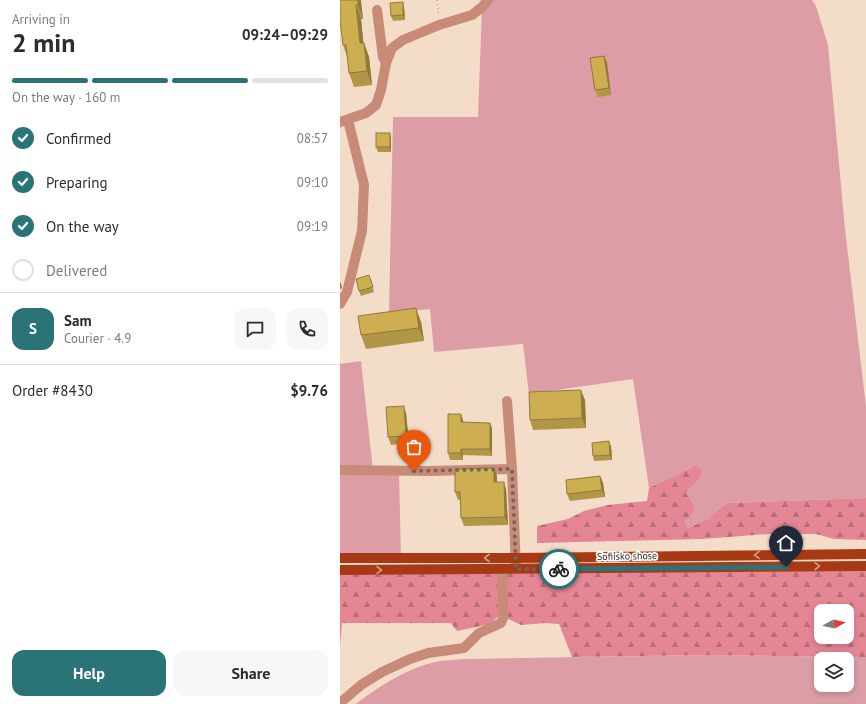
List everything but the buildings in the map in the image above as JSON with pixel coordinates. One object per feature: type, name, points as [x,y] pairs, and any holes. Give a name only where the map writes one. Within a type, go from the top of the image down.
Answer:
[{"type":"main road","name":"Sofiisko shose","points":[[340,558],[516,558],[866,554]]},
{"type":"main road","name":"Sofiisko shose","points":[[340,570],[866,566]]},
{"type":"street","points":[[340,304],[347,292],[362,231],[364,185],[344,121],[366,113],[376,105],[381,90],[386,63],[392,48],[403,40],[439,25],[472,15],[488,0]]},
{"type":"street","points":[[378,10],[383,56],[386,63]]},
{"type":"street","points":[[507,401],[512,469],[516,569]]},
{"type":"street","points":[[340,470],[429,472],[512,469]]},
{"type":"street","points":[[340,703],[361,685],[382,672],[410,659],[428,653],[464,648],[479,633],[501,623],[503,618],[502,569]]},
{"type":"path","points":[[437,0],[439,25]]},
{"type":"shaded area","points":[[488,0],[812,0],[816,6],[828,45],[845,229],[866,407],[866,498],[726,503],[708,519],[688,528],[685,521],[693,503],[686,493],[700,478],[694,466],[649,488],[633,379],[529,394],[523,344],[434,352],[430,309],[389,313],[393,117],[478,117],[482,7]]},
{"type":"shaded area","points":[[361,361],[373,471],[399,471],[401,558],[340,558],[340,364]]},
{"type":"shaded area","points":[[710,655],[814,656],[814,692],[854,692],[854,657],[866,657],[866,704],[356,704],[375,690],[406,672],[440,661],[465,659]]},
{"type":"green space","points":[[694,466],[702,470],[700,478],[686,493],[693,503],[694,511],[685,521],[688,528],[708,519],[726,503],[866,498],[866,540],[834,539],[816,534],[769,534],[702,539],[537,543],[537,526],[568,519],[584,511],[608,505],[647,501],[649,488]]},
{"type":"green space","points":[[866,566],[866,657],[854,657],[854,652],[814,652],[814,656],[710,655],[572,657],[559,624],[545,623],[521,625],[500,615],[490,624],[457,631],[451,623],[342,623],[340,646],[340,570]]},
{"type":"way so far","points":[[414,471],[429,472],[512,469],[516,569],[559,569]]},
{"type":"route","points":[[559,569],[786,567]]}]
